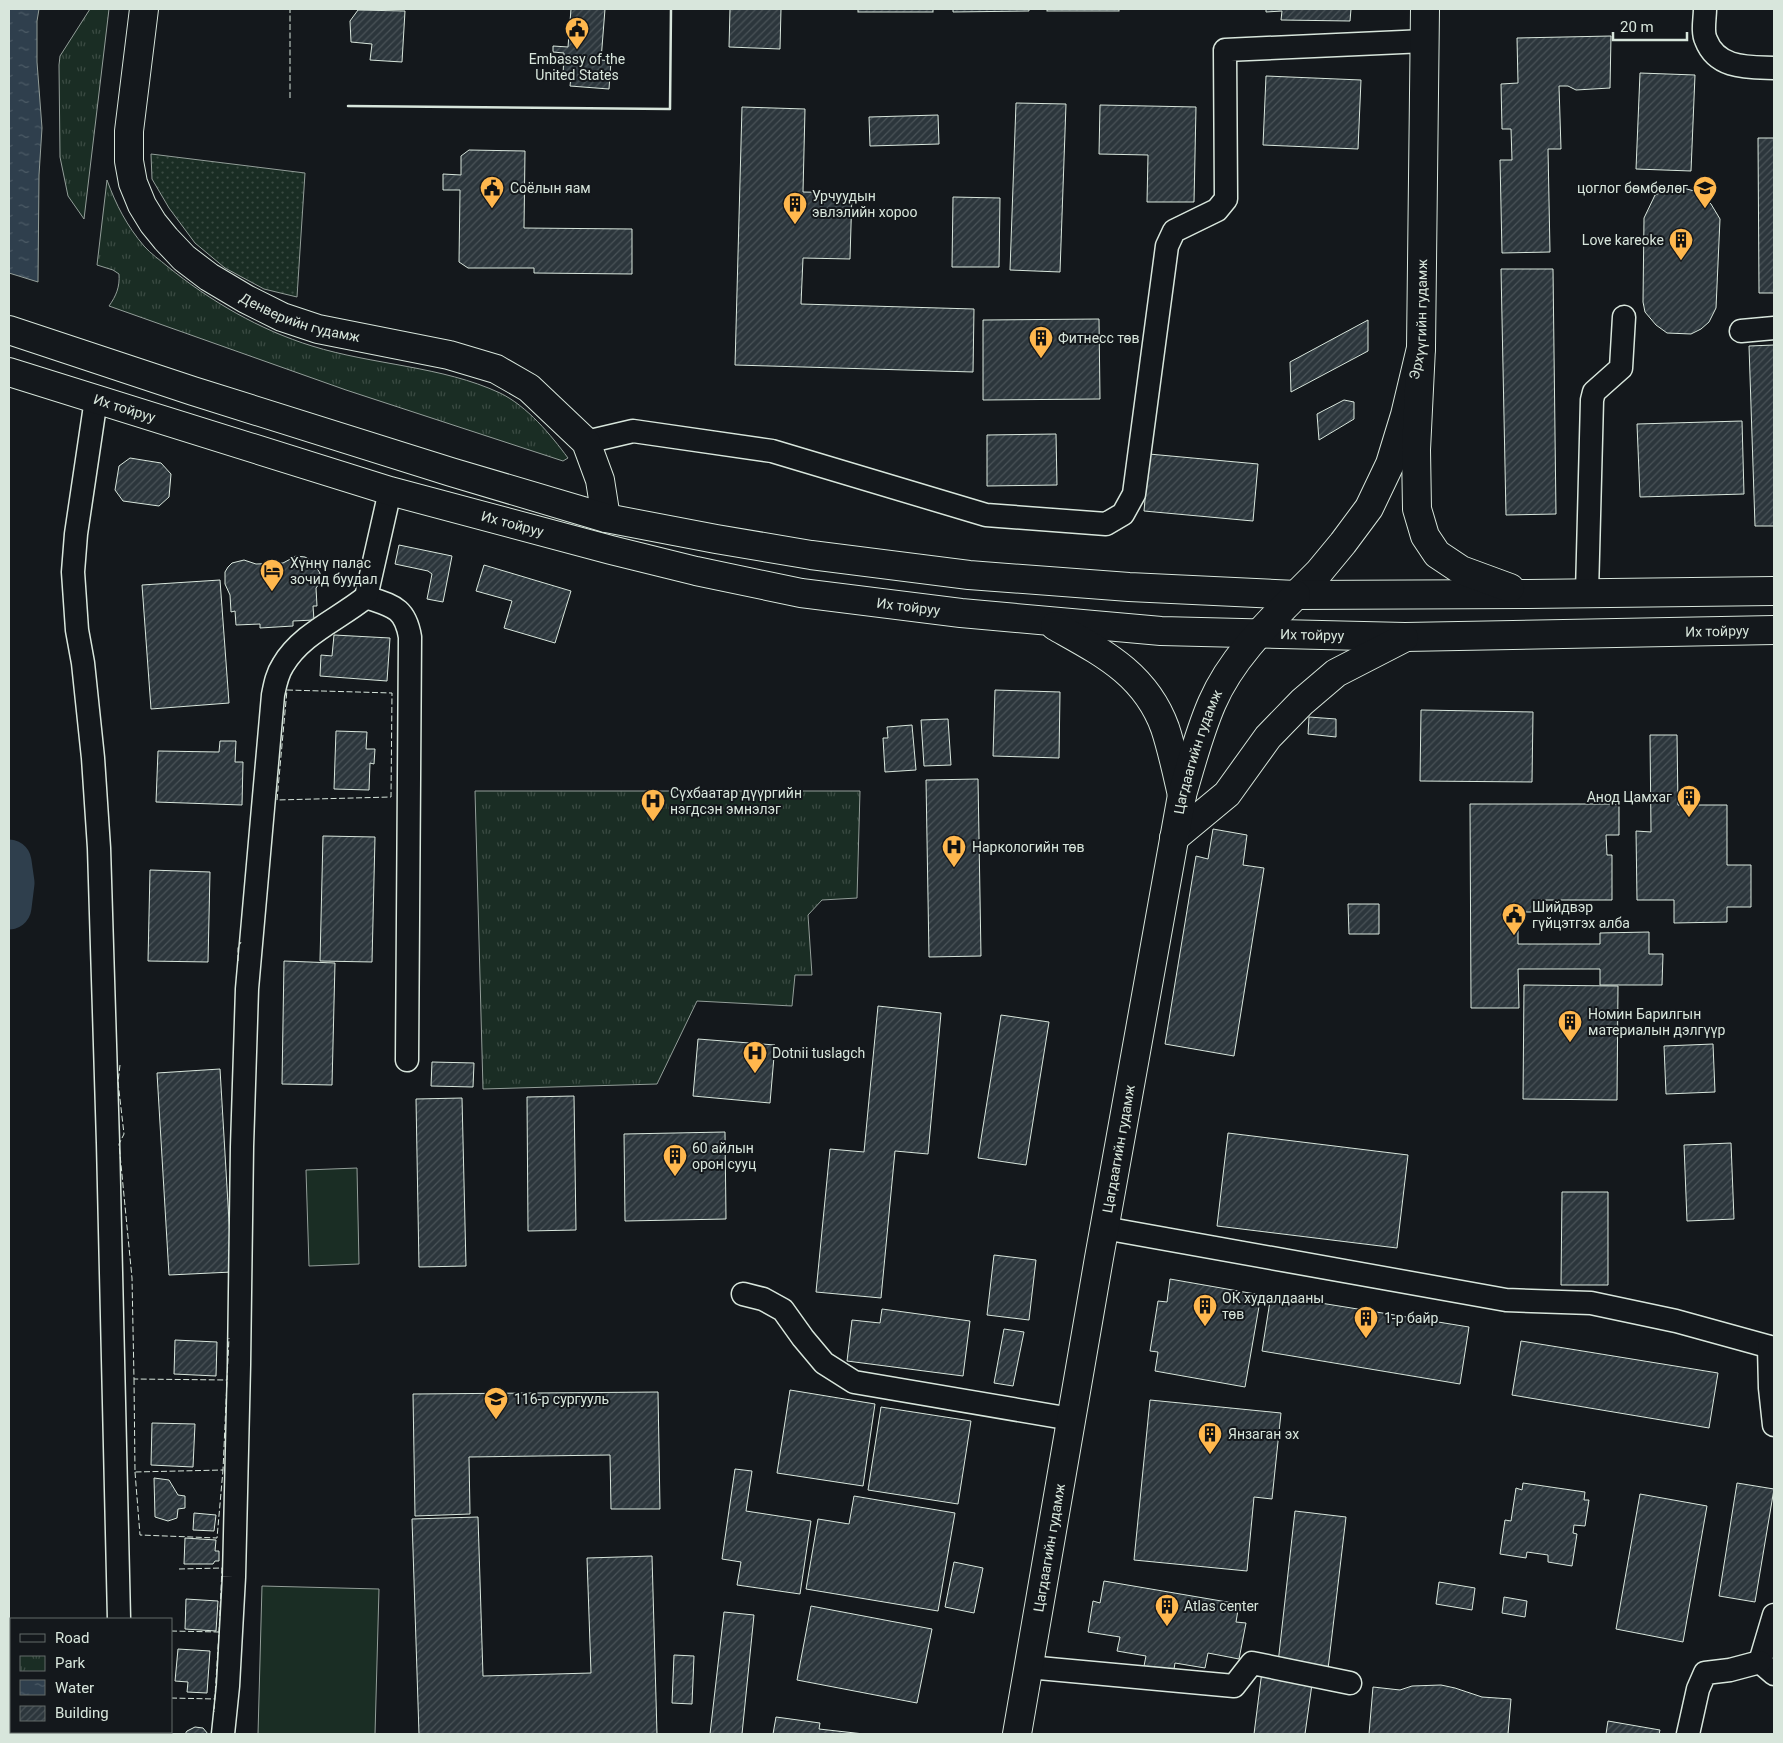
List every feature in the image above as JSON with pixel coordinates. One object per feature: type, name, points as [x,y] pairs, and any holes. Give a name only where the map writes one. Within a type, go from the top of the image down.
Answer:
[{"type":"main road","name":"Денверийн гудамж","points":[[144,9],[129,131],[129,161],[133,183],[142,205],[153,223],[184,258],[209,277],[238,295],[282,317],[318,329],[449,355],[496,369],[530,388],[586,442],[600,480],[606,518]]},
{"type":"main road","name":"Эрхүүгийн гудамж","points":[[1296,595],[1319,572],[1369,508],[1390,464],[1405,415],[1421,348],[1425,9]]},
{"type":"main road","points":[[9,330],[193,391],[451,472],[606,518],[811,555],[969,575],[1130,587],[1296,595],[1774,590]]},
{"type":"main road","points":[[1421,348],[1416,450],[1417,509],[1425,536],[1437,554],[1461,570],[1528,594]]},
{"type":"main road","name":"Их тойруу","points":[[9,372],[390,490],[611,550],[801,594],[1048,622],[1161,631],[1406,637],[1774,630]]},
{"type":"main road","name":"Цагдаагийн гудамж","points":[[1017,1734],[1104,1228],[1182,795],[1201,731],[1212,702],[1231,670],[1257,634],[1296,595]]},
{"type":"main road","points":[[1048,622],[1099,651],[1126,670],[1147,695],[1164,727],[1182,795]]},
{"type":"main road","points":[[1174,838],[1227,794],[1268,737],[1302,702],[1336,673],[1406,637]]},
{"type":"street","points":[[1705,9],[1705,39],[1716,56],[1736,66],[1774,68]]},
{"type":"street","points":[[586,442],[632,431],[772,451],[986,515],[1106,524],[1123,514],[1134,494],[1168,246],[1174,231],[1218,210],[1226,199],[1224,50],[1425,41]]},
{"type":"street","points":[[1587,593],[1592,400],[1594,392],[1621,368],[1624,317]]},
{"type":"street","points":[[1741,331],[1774,328]]},
{"type":"street","points":[[96,399],[76,534],[73,572],[77,630],[83,663],[93,758],[99,848],[119,1618]]},
{"type":"street","points":[[223,1734],[228,1686],[234,1577],[247,988],[273,695],[276,679],[290,655],[302,643],[366,597],[390,490]]},
{"type":"street","points":[[366,597],[396,607],[406,620],[410,637],[407,1060]]},
{"type":"street","points":[[1104,1228],[1506,1300],[1590,1303],[1676,1321],[1771,1347],[1770,1388],[1774,1425]]},
{"type":"street","points":[[743,1294],[763,1299],[784,1310],[803,1338],[824,1363],[854,1382],[1071,1419]]},
{"type":"street","points":[[1688,1734],[1698,1690],[1705,1673],[1767,1668],[1774,1615]]},
{"type":"street","points":[[1028,1667],[1234,1686],[1252,1663],[1350,1684]]},
{"type":"green space","points":[[90,9],[109,9],[84,219],[68,196],[60,157],[59,65],[60,56]]},
{"type":"green space","points":[[151,154],[305,173],[297,297],[264,289],[225,268],[195,243],[169,208],[152,179]]},
{"type":"green space","points":[[107,180],[122,215],[144,246],[183,279],[236,313],[273,332],[312,346],[359,358],[455,377],[500,393],[529,413],[568,458],[563,461],[346,390],[109,306],[117,291],[119,274],[97,265]]},
{"type":"green space","points":[[475,791],[860,791],[857,898],[822,900],[808,915],[812,975],[795,975],[792,1006],[697,1001],[657,1084],[483,1089]]},
{"type":"green space","points":[[357,1168],[359,1264],[309,1266],[306,1170]]},
{"type":"green space","points":[[262,1586],[379,1589],[375,1734],[258,1734]]},
{"type":"water","points":[[9,9],[39,9],[37,21],[37,62],[42,128],[39,175],[38,282],[9,273]]},
{"type":"building","name":"Embassy of the United States","points":[[571,9],[605,9],[601,60],[611,61],[609,89],[570,86],[571,77],[563,76],[564,53],[553,52],[553,46],[568,47]]},
{"type":"building","points":[[730,9],[781,9],[780,49],[729,47]]},
{"type":"building","points":[[858,9],[933,9],[933,12],[858,12]]},
{"type":"building","points":[[953,9],[1029,9],[1029,11],[953,12]]},
{"type":"building","points":[[1047,9],[1119,9],[1119,11],[1047,11]]},
{"type":"building","points":[[1266,9],[1351,9],[1350,21],[1281,20],[1282,11],[1266,12]]},
{"type":"building","points":[[358,10],[405,11],[402,62],[370,60],[372,44],[351,42],[350,21]]},
{"type":"building","points":[[1611,36],[1610,88],[1576,90],[1568,86],[1559,86],[1561,149],[1548,149],[1550,252],[1502,253],[1500,160],[1512,160],[1511,129],[1502,129],[1501,84],[1518,83],[1517,38]]},
{"type":"building","points":[[1640,73],[1695,75],[1691,171],[1636,169]]},
{"type":"building","points":[[1266,76],[1361,80],[1358,149],[1263,145]]},
{"type":"building","points":[[1016,103],[1066,104],[1060,272],[1010,270]]},
{"type":"building","points":[[1100,105],[1196,107],[1194,202],[1147,202],[1148,155],[1099,154]]},
{"type":"building","name":"Урчуудын эвлэлийн хороо","points":[[742,107],[805,109],[803,192],[852,193],[850,259],[803,258],[801,304],[974,309],[973,372],[735,365]]},
{"type":"building","points":[[938,115],[939,144],[870,146],[869,117]]},
{"type":"building","points":[[1758,138],[1774,138],[1774,293],[1759,293]]},
{"type":"building","name":"Соёлын яам","points":[[469,150],[525,151],[524,228],[632,229],[632,274],[534,273],[534,268],[468,268],[459,262],[460,190],[443,190],[443,174],[461,175],[461,156]]},
{"type":"building","name":"Love kareoke","points":[[1683,188],[1698,192],[1711,204],[1720,219],[1716,308],[1709,322],[1691,334],[1667,333],[1656,325],[1645,312],[1643,302],[1644,218],[1655,195],[1667,190]]},
{"type":"building","points":[[953,197],[1000,198],[999,267],[952,267]]},
{"type":"building","points":[[1501,269],[1553,269],[1556,514],[1506,515]]},
{"type":"building","name":"Фитнесс төв","points":[[1099,319],[1100,399],[983,400],[983,320]]},
{"type":"building","points":[[1368,320],[1368,351],[1291,392],[1290,362]]},
{"type":"building","points":[[1774,345],[1774,526],[1755,526],[1749,346]]},
{"type":"building","points":[[1344,400],[1354,402],[1354,419],[1319,440],[1317,414]]},
{"type":"building","points":[[1742,421],[1744,494],[1640,497],[1637,424]]},
{"type":"building","points":[[1056,434],[1057,485],[987,486],[987,435]]},
{"type":"building","points":[[1149,454],[1258,464],[1253,521],[1144,511]]},
{"type":"building","points":[[130,458],[161,463],[171,474],[169,497],[159,506],[123,501],[115,490],[119,466]]},
{"type":"building","points":[[399,545],[452,556],[443,602],[427,599],[432,574],[428,571],[395,564]]},
{"type":"building","name":"Хүннү палас зочид буудал","points":[[296,556],[305,557],[312,561],[320,573],[319,584],[316,588],[317,606],[313,606],[314,620],[293,621],[293,626],[260,628],[260,624],[236,625],[235,611],[231,612],[230,595],[225,584],[225,572],[228,567],[232,563],[244,560],[256,564],[283,563]]},
{"type":"building","points":[[484,565],[571,591],[555,643],[504,628],[512,601],[476,591]]},
{"type":"building","points":[[220,580],[229,703],[151,709],[142,585]]},
{"type":"building","points":[[334,635],[390,638],[387,681],[320,676],[321,655],[332,656]]},
{"type":"building","points":[[995,690],[1060,692],[1059,758],[993,756]]},
{"type":"building","points":[[1421,710],[1533,712],[1532,782],[1420,781]]},
{"type":"building","points":[[1309,717],[1336,719],[1336,737],[1308,734]]},
{"type":"building","points":[[948,719],[951,765],[924,766],[921,720]]},
{"type":"building","points":[[912,725],[916,770],[885,772],[883,738],[888,738],[887,727]]},
{"type":"building","points":[[336,731],[367,732],[366,749],[375,749],[374,764],[370,763],[369,790],[334,789]]},
{"type":"building","name":"Анод Цамхаг","points":[[1650,735],[1677,735],[1678,805],[1727,805],[1727,865],[1751,865],[1751,907],[1727,907],[1727,922],[1674,923],[1674,900],[1637,900],[1636,831],[1651,832]]},
{"type":"building","points":[[220,741],[236,741],[235,762],[243,762],[242,805],[156,802],[158,751],[219,752]]},
{"type":"building","name":"Наркологийн төв","points":[[978,779],[981,956],[929,957],[926,780]]},
{"type":"building","points":[[1470,804],[1619,804],[1619,835],[1606,835],[1607,855],[1612,855],[1612,900],[1541,900],[1541,912],[1518,912],[1518,944],[1600,944],[1600,933],[1649,932],[1649,954],[1663,954],[1662,985],[1600,985],[1600,969],[1518,969],[1519,1008],[1471,1008]]},
{"type":"building","points":[[1213,829],[1247,835],[1243,865],[1264,868],[1234,1056],[1165,1044],[1196,856],[1208,859]]},
{"type":"building","points":[[323,836],[375,837],[372,962],[320,961]]},
{"type":"building","points":[[150,870],[210,872],[208,962],[148,961]]},
{"type":"building","points":[[1348,904],[1379,904],[1379,934],[1349,934]]},
{"type":"building","points":[[284,961],[335,963],[332,1085],[282,1084]]},
{"type":"building","name":"Номин Барилгын материалын дэлгүүр","points":[[1524,985],[1618,986],[1617,1100],[1523,1099]]},
{"type":"building","points":[[878,1006],[941,1013],[928,1154],[895,1151],[881,1298],[816,1292],[830,1149],[864,1152]]},
{"type":"building","points":[[1001,1015],[1049,1022],[1026,1165],[978,1158]]},
{"type":"building","name":"60 айлын орон сууц","points":[[698,1039],[775,1045],[770,1103],[693,1096]]},
{"type":"building","points":[[1713,1044],[1715,1092],[1666,1094],[1664,1046]]},
{"type":"building","points":[[432,1062],[474,1063],[473,1087],[431,1086]]},
{"type":"building","points":[[220,1069],[232,1272],[169,1275],[157,1073]]},
{"type":"building","points":[[574,1096],[576,1230],[528,1231],[527,1097]]},
{"type":"building","points":[[462,1098],[466,1266],[419,1267],[416,1099]]},
{"type":"building","name":"60 айлын орон сууц","points":[[725,1132],[726,1219],[625,1221],[624,1134]]},
{"type":"building","points":[[1228,1133],[1408,1155],[1397,1248],[1217,1226]]},
{"type":"building","points":[[1731,1143],[1734,1219],[1687,1221],[1684,1145]]},
{"type":"building","points":[[1562,1192],[1608,1192],[1608,1285],[1561,1285]]},
{"type":"building","points":[[994,1255],[1036,1260],[1029,1320],[987,1315]]},
{"type":"building","name":"ОК худалдааны төв","points":[[1170,1279],[1261,1295],[1245,1387],[1155,1371],[1158,1352],[1150,1351],[1158,1301],[1167,1302]]},
{"type":"building","name":"1-р байр","points":[[1271,1295],[1469,1327],[1460,1384],[1262,1351]]},
{"type":"building","points":[[882,1309],[970,1321],[963,1376],[847,1361],[852,1320],[880,1323]]},
{"type":"building","points":[[1004,1329],[1024,1332],[1013,1386],[994,1383]]},
{"type":"building","points":[[175,1340],[217,1342],[216,1376],[174,1374]]},
{"type":"building","points":[[1521,1341],[1718,1373],[1709,1428],[1512,1395]]},
{"type":"building","points":[[790,1390],[875,1404],[863,1486],[777,1473]]},
{"type":"building","points":[[658,1392],[660,1509],[611,1509],[610,1455],[469,1457],[470,1514],[415,1516],[413,1394]]},
{"type":"building","name":"Янзаган эх","points":[[1150,1400],[1281,1413],[1272,1499],[1254,1497],[1247,1571],[1134,1560]]},
{"type":"building","points":[[881,1407],[971,1421],[958,1504],[868,1490]]},
{"type":"building","points":[[152,1423],[195,1424],[193,1467],[151,1465]]},
{"type":"building","points":[[735,1469],[752,1471],[746,1511],[811,1521],[800,1594],[737,1585],[741,1562],[722,1559]]},
{"type":"building","points":[[154,1478],[169,1480],[178,1495],[185,1496],[185,1508],[178,1509],[177,1518],[168,1521],[155,1517]]},
{"type":"building","points":[[1523,1483],[1585,1492],[1584,1500],[1589,1500],[1585,1526],[1574,1525],[1573,1533],[1577,1534],[1572,1566],[1548,1562],[1548,1555],[1527,1552],[1526,1558],[1500,1554],[1505,1520],[1511,1521],[1516,1488],[1522,1490]]},
{"type":"building","points":[[1737,1483],[1774,1489],[1755,1602],[1719,1596]]},
{"type":"building","points":[[1640,1494],[1707,1506],[1683,1642],[1616,1629]]},
{"type":"building","points":[[854,1496],[955,1513],[938,1611],[806,1589],[818,1519],[849,1524]]},
{"type":"building","points":[[1295,1511],[1346,1517],[1328,1669],[1278,1663]]},
{"type":"building","points":[[194,1513],[216,1515],[214,1531],[193,1530]]},
{"type":"building","points":[[478,1517],[483,1676],[591,1673],[587,1558],[652,1556],[657,1734],[419,1734],[412,1519]]},
{"type":"building","points":[[185,1538],[216,1540],[215,1551],[219,1551],[219,1561],[215,1561],[213,1564],[184,1564]]},
{"type":"building","points":[[954,1562],[983,1568],[974,1613],[945,1607]]},
{"type":"building","name":"Atlas center","points":[[1104,1581],[1239,1604],[1236,1622],[1246,1623],[1239,1659],[1208,1653],[1205,1668],[1175,1663],[1173,1675],[1143,1671],[1146,1656],[1117,1651],[1120,1637],[1088,1632],[1093,1601],[1100,1603]]},
{"type":"building","points":[[1439,1582],[1475,1588],[1472,1610],[1436,1604]]},
{"type":"building","points":[[1504,1597],[1527,1601],[1525,1617],[1502,1613]]},
{"type":"building","points":[[186,1599],[218,1601],[216,1631],[185,1629]]},
{"type":"building","points":[[811,1606],[932,1629],[917,1703],[797,1680]]},
{"type":"building","points":[[724,1612],[754,1615],[742,1734],[710,1734]]},
{"type":"building","points":[[178,1649],[210,1651],[207,1693],[187,1692],[188,1682],[175,1681]]},
{"type":"building","points":[[674,1655],[694,1656],[692,1704],[672,1703]]},
{"type":"building","points":[[1262,1671],[1313,1677],[1305,1734],[1254,1734]]},
{"type":"building","points":[[1441,1685],[1482,1697],[1511,1699],[1508,1734],[1369,1734],[1373,1687],[1400,1690],[1412,1686]]},
{"type":"building","points":[[776,1717],[820,1723],[819,1729],[864,1734],[773,1734]]},
{"type":"building","points":[[1608,1721],[1660,1730],[1659,1734],[1606,1734]]},
{"type":"building","points":[[195,1727],[203,1728],[208,1734],[185,1734]]},
{"type":"waterway","points":[[9,862],[12,883],[9,907]]},
{"type":"fence","points":[[290,9],[290,98]]},
{"type":"fence","points":[[287,690],[392,693],[391,797],[277,800],[287,690]]},
{"type":"fence","points":[[238,961],[238,948],[241,942]]},
{"type":"fence","points":[[120,1065],[118,1082],[124,1134],[119,1144],[132,1278],[134,1379],[227,1380],[229,1338]]},
{"type":"fence","points":[[134,1379],[135,1472],[223,1470],[227,1380]]},
{"type":"fence","points":[[135,1472],[140,1535],[217,1538],[223,1470]]},
{"type":"fence","points":[[179,1569],[222,1568],[219,1632]]},
{"type":"fence","points":[[172,1631],[219,1632],[214,1712]]},
{"type":"fence","points":[[172,1698],[215,1699]]},
{"type":"wall","points":[[348,106],[670,109],[671,9]]},
{"type":"place","name":"Embassy of the United States","points":[[577,50]]},
{"type":"place","name":"Соёлын яам","points":[[492,209]]},
{"type":"place","name":"цоглог бөмбөлөг","points":[[1705,209]]},
{"type":"place","name":"Урчуудын эвлэлийн хороо","points":[[795,225]]},
{"type":"place","name":"Love kareoke","points":[[1681,261]]},
{"type":"place","name":"Фитнесс төв","points":[[1041,359]]},
{"type":"place","name":"Хүннү палас зочид буудал","points":[[272,592]]},
{"type":"place","name":"Анод Цамхаг","points":[[1689,818]]},
{"type":"place","name":"Сүхбаатар дүүргийн нэгдсэн эмнэлэг","points":[[653,822]]},
{"type":"place","name":"Наркологийн төв","points":[[954,868]]},
{"type":"place","name":"Шийдвэр гүйцэтгэх алба","points":[[1514,936]]},
{"type":"place","name":"Номин Барилгын материалын дэлгүүр","points":[[1570,1043]]},
{"type":"place","name":"Dotnii tuslagch","points":[[755,1074]]},
{"type":"place","name":"60 айлын орон сууц","points":[[675,1177]]},
{"type":"place","name":"ОК худалдааны төв","points":[[1205,1327]]},
{"type":"place","name":"1-р байр","points":[[1366,1339]]},
{"type":"place","name":"116-р сургууль","points":[[496,1420]]},
{"type":"place","name":"Янзаган эх","points":[[1210,1455]]},
{"type":"place","name":"Atlas center","points":[[1167,1627]]}]
